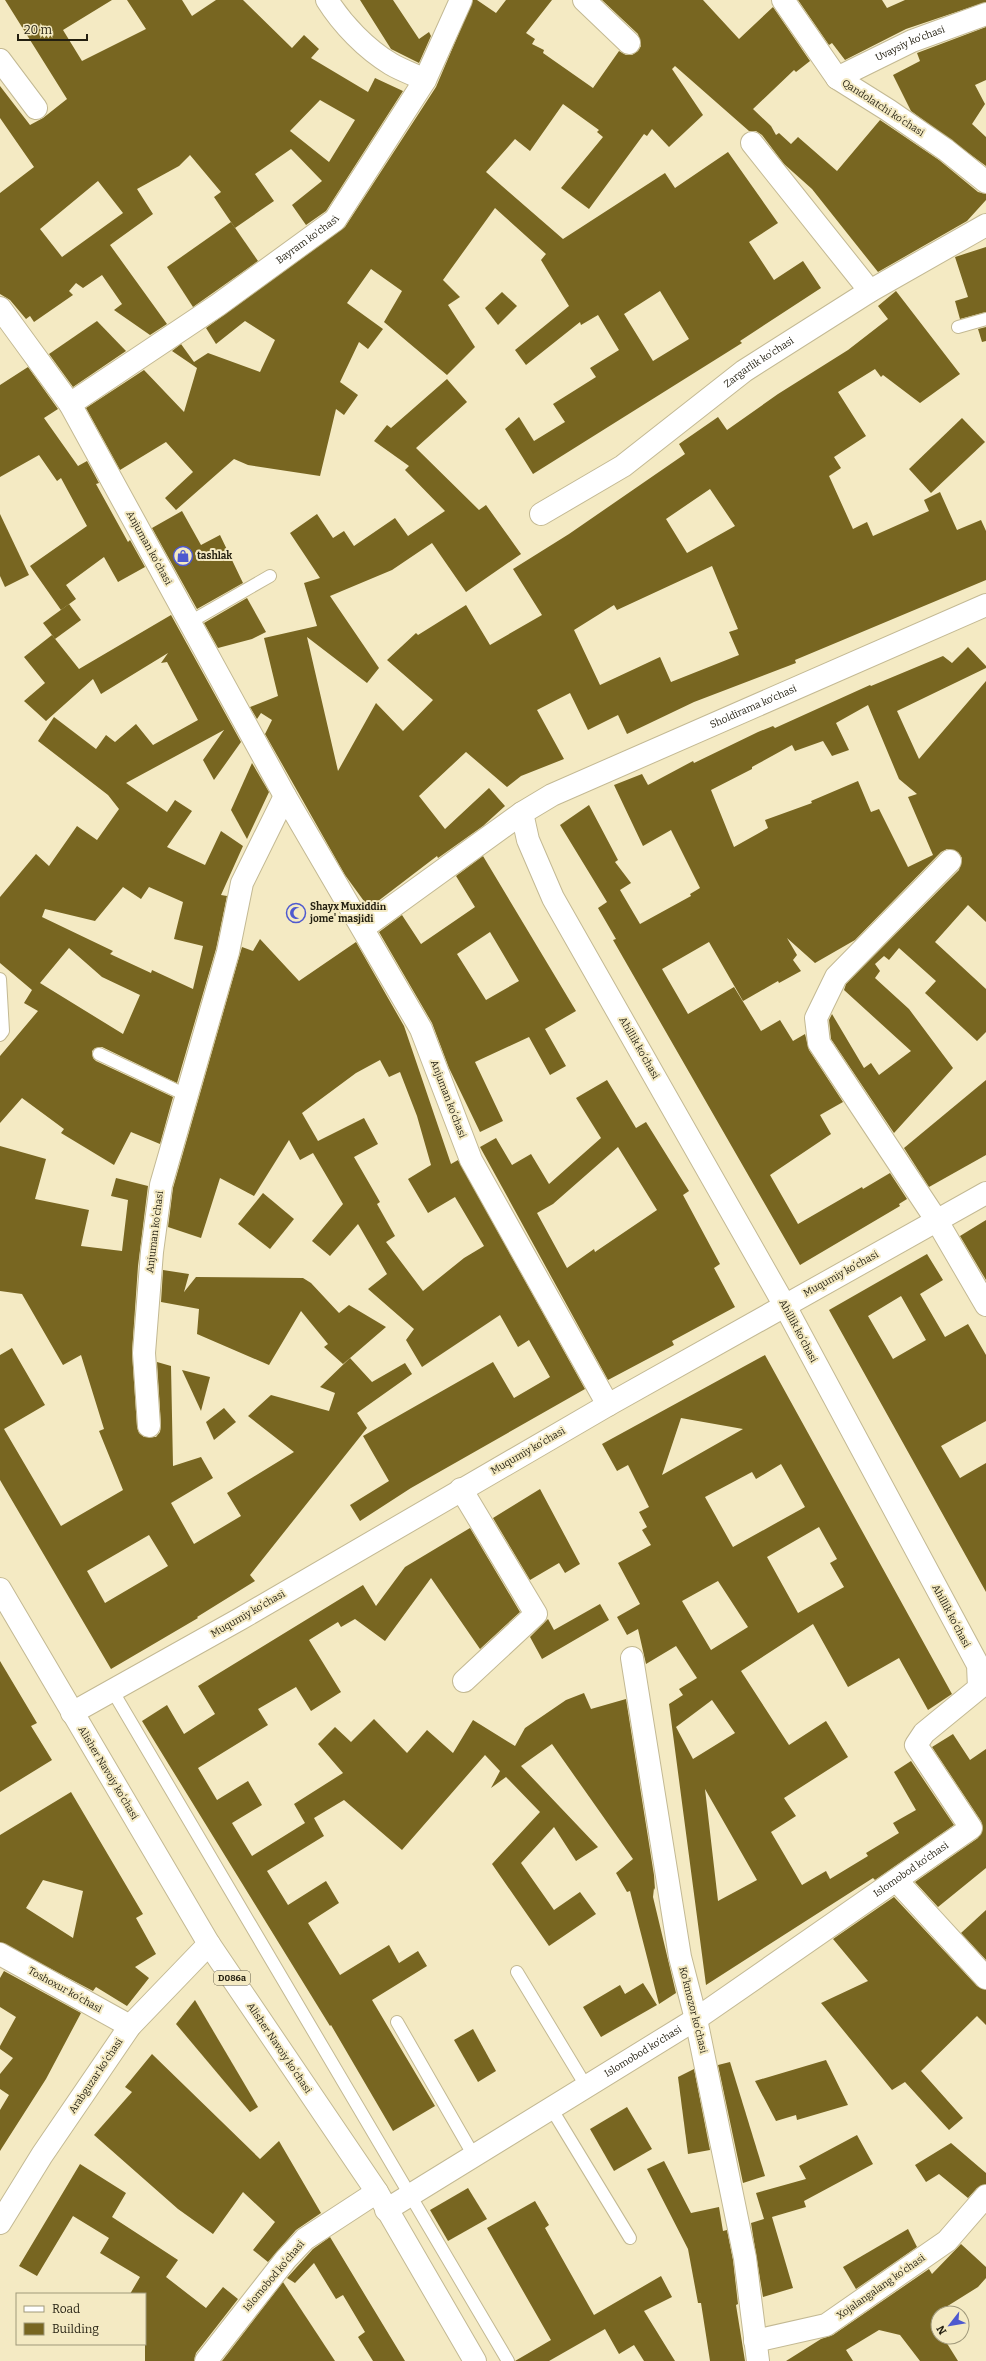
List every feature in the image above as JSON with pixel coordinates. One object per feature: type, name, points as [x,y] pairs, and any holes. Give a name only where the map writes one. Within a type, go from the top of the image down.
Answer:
[{"type":"street","points":[[327,0],[336,15],[363,42],[390,63],[425,80]]},
{"type":"street","name":"Bayram ko'chasi","points":[[70,404],[218,305],[335,220],[425,80],[461,0]]},
{"type":"street","points":[[584,0],[629,43]]},
{"type":"street","name":"Qandolatchi koʻchasi","points":[[783,0],[837,78],[888,110],[946,150],[986,182]]},
{"type":"street","name":"Uvaysiy ko'chasi","points":[[837,78],[912,41],[986,14]]},
{"type":"street","points":[[0,60],[36,108]]},
{"type":"street","points":[[752,143],[870,291]]},
{"type":"street","name":"Zargarlik ko'chasi","points":[[541,514],[623,466],[744,371],[870,291],[986,225]]},
{"type":"street","name":"Anjuman koʻchasi","points":[[0,308],[70,404],[286,796],[421,1029],[471,1160],[608,1405]]},
{"type":"street","name":"Sholdirama ko‘chasi","points":[[363,928],[522,813],[552,795],[986,605]]},
{"type":"street","name":"Anjuman koʻchasi","points":[[149,1426],[144,1353],[152,1252],[161,1185],[228,952],[242,883],[286,796]]},
{"type":"street","name":"Ahillik koʻchasi","points":[[522,813],[528,840],[553,898],[785,1306],[978,1666],[979,1688],[924,1733],[916,1745],[971,1828]]},
{"type":"street","points":[[950,861],[836,977],[816,1018],[819,1043],[937,1221],[986,1305]]},
{"type":"street","name":"Muqumiy koʻchasi","points":[[72,1713],[240,1619],[461,1489],[608,1405],[986,1193]]},
{"type":"street","points":[[461,1489],[536,1614],[464,1681]]},
{"type":"street","name":"Alisher Navoiy koʻchasi","points":[[0,1589],[209,1944],[382,2201],[475,2361]]},
{"type":"street","name":"Koʻkmozor koʻchasi","points":[[632,1658],[680,1957],[696,2019],[745,2258],[757,2351]]},
{"type":"street","name":"Islomobod ko‘chasi","points":[[382,2201],[410,2195],[696,2019],[897,1881],[971,1828]]},
{"type":"street","points":[[897,1881],[986,1978]]},
{"type":"street","name":"Arabguzar koʻchasi","points":[[0,2223],[42,2155],[130,2026],[209,1944]]},
{"type":"street","name":"Toshoxur koʻchasi","points":[[0,1954],[130,2026]]},
{"type":"street","name":"Xojalangalang koʻchasi","points":[[757,2351],[826,2325],[947,2241],[986,2196]]},
{"type":"street","name":"Islomobod koʻchasi","points":[[206,2361],[286,2259],[305,2239],[382,2201]]},
{"type":"lane","points":[[958,327],[986,319]]},
{"type":"lane","points":[[190,622],[270,576]]},
{"type":"lane","points":[[0,979],[3,1031],[0,1035]]},
{"type":"lane","points":[[99,1054],[186,1095]]},
{"type":"lane","points":[[112,1690],[508,2361]]},
{"type":"lane","points":[[517,1972],[586,2086]]},
{"type":"lane","points":[[397,2022],[474,2156]]},
{"type":"lane","points":[[552,2108],[630,2238]]},
{"type":"building","points":[[5,0],[112,0],[63,30],[82,61],[146,29],[127,0],[182,0],[192,16],[216,0],[243,0],[292,48],[304,35],[319,49],[311,58],[368,92],[375,78],[403,91],[326,211],[306,225],[292,205],[322,181],[291,149],[255,174],[274,201],[235,228],[214,197],[221,192],[190,155],[179,166],[137,189],[153,214],[110,245],[167,324],[150,335],[114,310],[122,304],[102,275],[83,288],[76,283],[69,291],[73,295],[34,322],[30,316],[26,319],[10,300],[0,294],[0,193],[34,167],[0,118],[0,86],[30,125],[43,118],[67,99]],"holes":[[[320,100],[355,120],[329,162],[290,131]],[[98,181],[123,213],[62,257],[40,229]]]},
{"type":"building","points":[[360,0],[393,0],[419,39],[429,32],[431,36],[419,63],[391,49]]},
{"type":"building","points":[[473,0],[477,0],[496,13],[506,0],[552,0],[526,33],[535,39],[532,44],[544,50],[543,53],[593,88],[619,51],[626,55],[632,55],[638,51],[641,46],[638,34],[602,0],[703,0],[739,39],[773,7],[810,61],[796,72],[794,70],[753,109],[771,126],[776,135],[779,133],[791,144],[798,137],[837,171],[880,120],[939,160],[978,192],[986,194],[986,200],[967,221],[878,272],[812,189],[784,164],[762,135],[756,131],[749,131],[675,66],[672,69],[703,115],[669,147],[652,129],[647,136],[644,134],[589,209],[561,188],[603,137],[597,132],[599,130],[563,104],[530,151],[515,139],[486,172],[563,239],[665,173],[675,188],[728,152],[778,223],[749,242],[774,280],[803,261],[821,288],[740,341],[742,343],[533,474],[505,429],[519,417],[534,441],[565,422],[553,404],[596,377],[590,368],[619,350],[598,315],[581,325],[580,322],[526,365],[515,350],[569,306],[541,260],[546,254],[495,208],[443,280],[460,297],[448,305],[475,347],[447,375],[384,322],[402,291],[371,269],[347,303],[383,329],[368,349],[359,342],[340,382],[358,395],[344,415],[336,409],[320,476],[248,465],[234,459],[176,510],[165,498],[193,472],[166,442],[120,470],[86,408],[144,370],[184,412],[197,368],[172,351],[181,344],[194,362],[208,353],[260,372],[275,340],[245,321],[216,344],[206,328],[345,227],[436,87]],"holes":[[[660,291],[689,339],[653,361],[624,314]]]},
{"type":"building","points":[[798,0],[882,0],[887,8],[905,0],[986,0],[986,2],[906,29],[845,60],[832,43],[829,45]]},
{"type":"building","points":[[986,27],[986,80],[975,85],[985,104],[972,124],[986,137],[986,166],[911,111],[893,75],[920,61],[917,53]]},
{"type":"building","points":[[231,222],[258,261],[193,307],[167,267]]},
{"type":"building","points":[[986,247],[986,312],[960,319],[955,301],[968,297],[955,257]]},
{"type":"building","points":[[896,291],[960,374],[920,403],[883,375],[881,377],[875,369],[838,392],[866,436],[834,457],[841,468],[829,476],[853,529],[867,522],[873,536],[929,511],[924,500],[940,492],[957,530],[981,520],[986,531],[986,580],[795,660],[796,663],[694,702],[627,734],[618,715],[588,730],[570,693],[537,710],[564,759],[521,776],[507,787],[466,752],[419,796],[445,829],[489,788],[505,806],[483,826],[438,858],[437,856],[369,908],[345,875],[265,734],[272,720],[261,713],[257,719],[250,707],[278,696],[264,638],[317,626],[304,583],[320,578],[290,533],[317,514],[333,538],[344,531],[354,546],[395,518],[408,536],[445,511],[405,470],[409,466],[374,441],[387,425],[391,428],[447,379],[467,402],[416,448],[479,510],[486,505],[521,554],[466,592],[432,543],[392,570],[330,596],[379,668],[367,683],[307,637],[338,771],[376,703],[403,731],[433,700],[387,660],[416,633],[418,635],[466,605],[490,645],[542,615],[513,569],[569,534],[685,454],[679,444],[718,417],[727,430],[778,394],[848,350],[888,319],[878,306]],"holes":[[[710,489],[735,526],[687,553],[666,519]],[[712,566],[738,629],[729,632],[739,655],[671,682],[660,657],[600,685],[574,630],[614,605],[617,610]]]},
{"type":"building","points":[[502,292],[517,306],[498,325],[485,308]]},
{"type":"building","points":[[97,321],[126,351],[73,387],[49,354]]},
{"type":"building","points":[[986,327],[986,341],[982,342],[978,329]]},
{"type":"building","points":[[28,367],[58,409],[44,418],[78,466],[87,461],[99,483],[96,484],[128,542],[130,540],[145,567],[118,582],[104,557],[66,585],[76,599],[61,610],[30,566],[87,526],[61,478],[57,481],[39,455],[0,477],[0,385]]},
{"type":"building","points":[[962,418],[985,442],[931,493],[909,469]]},
{"type":"building","points":[[182,511],[201,545],[220,535],[243,583],[197,609],[152,528]]},
{"type":"building","points":[[0,514],[29,575],[5,587],[0,576]]},
{"type":"building","points":[[247,598],[266,632],[252,639],[218,648],[204,623]]},
{"type":"building","points":[[69,604],[81,620],[55,639],[43,623]]},
{"type":"building","points":[[171,615],[241,742],[214,780],[203,760],[224,730],[126,783],[167,812],[175,800],[192,811],[167,847],[205,865],[221,831],[243,846],[221,895],[227,896],[216,949],[177,1083],[102,1047],[95,1048],[92,1051],[93,1058],[96,1061],[173,1097],[160,1144],[131,1132],[114,1165],[61,1133],[64,1129],[22,1098],[0,1123],[0,1056],[38,1011],[24,1003],[32,990],[0,963],[0,897],[36,854],[49,866],[77,826],[97,840],[119,809],[108,795],[38,741],[54,717],[96,749],[106,735],[115,742],[136,724],[153,745],[198,720],[167,662],[161,663],[168,653],[101,694],[93,679],[46,721],[24,701],[45,683],[24,657],[52,635],[79,669]],"holes":[[[123,887],[141,899],[149,887],[183,902],[174,939],[203,946],[193,989],[152,970],[151,973],[110,954],[113,951],[42,917],[45,909],[95,921]],[[69,948],[102,977],[140,995],[123,1034],[40,983]]]},
{"type":"building","points":[[968,647],[986,666],[986,668],[897,711],[919,759],[986,681],[986,922],[968,905],[935,942],[986,989],[986,1032],[977,1041],[925,993],[936,981],[899,948],[889,960],[884,956],[875,964],[880,971],[875,978],[909,1009],[953,1068],[894,1133],[831,1039],[829,1020],[832,1014],[864,1068],[871,1063],[879,1075],[911,1051],[844,990],[846,984],[959,870],[962,858],[958,852],[947,849],[941,852],[855,940],[815,963],[787,938],[797,955],[793,960],[801,971],[779,983],[778,981],[743,1001],[709,942],[662,969],[688,1014],[734,987],[761,1031],[780,1020],[793,1041],[805,1034],[809,1050],[843,1102],[820,1115],[831,1134],[770,1175],[798,1224],[862,1187],[863,1189],[890,1173],[907,1199],[899,1204],[900,1206],[800,1265],[613,940],[616,939],[598,908],[607,902],[560,825],[589,805],[618,860],[615,862],[631,883],[620,890],[640,924],[691,896],[690,894],[700,888],[671,830],[643,846],[614,785],[642,774],[648,785],[693,761],[694,763],[758,732],[773,726],[775,728],[870,685],[871,686],[943,656],[952,663]],"holes":[[[868,705],[899,779],[917,794],[908,797],[933,855],[908,867],[879,809],[871,812],[858,781],[811,801],[812,803],[765,820],[768,828],[734,847],[711,790],[752,769],[752,767],[792,745],[795,751],[823,741],[832,756],[849,750],[836,723]]]},
{"type":"building","points":[[252,763],[269,792],[247,839],[231,810]]},
{"type":"building","points":[[483,856],[576,1011],[545,1029],[566,1066],[550,1075],[529,1037],[475,1062],[503,1121],[480,1132],[449,1068],[432,1023],[379,932],[402,915],[421,944],[475,907],[456,876]],"holes":[[[490,932],[519,981],[486,1000],[457,954]]]},
{"type":"building","points":[[260,939],[299,981],[356,942],[404,1026],[451,1164],[458,1160],[585,1389],[411,1488],[360,1521],[350,1505],[389,1481],[363,1436],[493,1362],[514,1398],[550,1377],[529,1340],[518,1347],[500,1315],[422,1367],[406,1340],[414,1329],[368,1289],[387,1274],[358,1224],[330,1256],[312,1241],[343,1204],[313,1153],[300,1160],[289,1140],[254,1196],[220,1178],[201,1238],[168,1227],[173,1188],[242,947],[253,951]],"holes":[[[380,1060],[389,1077],[400,1072],[417,1116],[431,1165],[408,1179],[428,1213],[455,1197],[484,1246],[464,1258],[423,1291],[386,1242],[395,1236],[377,1204],[380,1202],[354,1157],[378,1144],[364,1118],[318,1141],[302,1113],[356,1073]]]},
{"type":"building","points":[[607,1080],[636,1128],[646,1122],[689,1191],[683,1195],[720,1264],[714,1268],[735,1307],[672,1341],[674,1345],[608,1380],[480,1147],[496,1138],[512,1165],[531,1154],[549,1184],[601,1138],[576,1098]],"holes":[[[618,1147],[657,1210],[595,1252],[594,1249],[567,1268],[537,1213],[553,1204]]]},
{"type":"building","points":[[986,1080],[986,1155],[929,1187],[904,1148]]},
{"type":"building","points":[[0,1146],[46,1159],[35,1199],[89,1210],[81,1246],[122,1251],[128,1200],[111,1196],[116,1178],[148,1186],[138,1266],[132,1352],[137,1427],[139,1433],[144,1437],[156,1437],[160,1432],[161,1425],[157,1362],[171,1366],[173,1466],[201,1457],[213,1478],[171,1503],[194,1544],[241,1516],[227,1493],[294,1452],[248,1416],[271,1395],[329,1411],[335,1393],[320,1387],[350,1358],[372,1382],[405,1363],[412,1374],[357,1413],[367,1428],[250,1575],[255,1581],[197,1617],[198,1618],[111,1669],[0,1480],[0,1355],[12,1348],[45,1405],[4,1429],[61,1526],[123,1490],[99,1431],[104,1429],[81,1355],[63,1365],[22,1294],[0,1291]],"holes":[[[149,1535],[168,1566],[105,1603],[87,1571]]]},
{"type":"building","points":[[263,1193],[294,1219],[270,1249],[238,1224]]},
{"type":"building","points":[[986,1220],[986,1280],[960,1236]]},
{"type":"building","points":[[927,1254],[943,1280],[920,1294],[945,1337],[968,1324],[986,1355],[986,1421],[941,1446],[960,1478],[986,1463],[986,1592],[829,1310]],"holes":[[[901,1296],[926,1340],[893,1359],[868,1316]]]},
{"type":"building","points":[[163,1270],[189,1274],[184,1292],[196,1277],[303,1278],[311,1283],[339,1313],[349,1305],[386,1327],[343,1364],[324,1347],[328,1344],[301,1311],[269,1365],[197,1334],[199,1309],[161,1302]]},
{"type":"building","points":[[765,1355],[952,1694],[928,1710],[899,1658],[848,1687],[813,1624],[741,1671],[789,1745],[826,1721],[848,1757],[784,1798],[796,1816],[771,1832],[802,1885],[826,1871],[830,1879],[868,1856],[866,1853],[899,1833],[893,1823],[916,1810],[894,1772],[911,1761],[954,1825],[875,1880],[873,1878],[706,1985],[669,1704],[683,1695],[679,1689],[697,1678],[676,1646],[646,1664],[638,1629],[627,1635],[617,1617],[640,1604],[618,1563],[651,1545],[642,1530],[647,1527],[639,1512],[649,1507],[628,1465],[617,1471],[602,1444]],"holes":[[[681,1418],[743,1429],[662,1475]],[[781,1464],[805,1507],[733,1547],[705,1497],[752,1472],[756,1479]],[[819,1527],[837,1559],[830,1563],[844,1587],[798,1613],[767,1557]],[[718,1581],[748,1627],[711,1650],[682,1601]],[[712,1700],[735,1733],[693,1759],[676,1727]],[[705,1789],[757,1880],[718,1901]]]},
{"type":"building","points":[[182,1370],[210,1377],[201,1411]]},
{"type":"building","points":[[224,1408],[236,1422],[214,1440],[206,1422]]},
{"type":"building","points":[[540,1489],[580,1564],[565,1573],[559,1563],[530,1580],[493,1518]]},
{"type":"building","points":[[470,1528],[520,1612],[480,1649],[431,1578],[385,1641],[355,1619],[341,1627],[338,1622],[309,1640],[341,1692],[311,1711],[296,1687],[258,1709],[268,1725],[198,1768],[217,1800],[248,1781],[262,1805],[232,1823],[252,1856],[305,1823],[294,1804],[343,1773],[318,1744],[335,1727],[351,1742],[374,1719],[407,1753],[427,1730],[453,1753],[473,1720],[515,1746],[525,1728],[566,1700],[584,1693],[591,1709],[626,1699],[654,1875],[655,1890],[654,1888],[653,1897],[676,1993],[659,2004],[630,1891],[627,1892],[616,1873],[633,1859],[552,1744],[521,1766],[598,1847],[576,1861],[554,1827],[521,1863],[554,1910],[580,1892],[596,1914],[549,1946],[492,1864],[540,1812],[506,1777],[491,1788],[500,1771],[485,1755],[402,1850],[344,1800],[314,1818],[324,1836],[267,1871],[288,1905],[326,1881],[339,1903],[308,1923],[340,1975],[389,1945],[399,1963],[418,1951],[427,1966],[372,2000],[435,2106],[393,2131],[331,2025],[330,2026],[142,1721],[167,1705],[184,1734],[215,1714],[198,1686],[363,1585],[376,1606],[405,1567]]},
{"type":"building","points":[[600,1604],[609,1620],[542,1659],[530,1637],[548,1619],[554,1630]]},
{"type":"building","points":[[0,1661],[37,1723],[31,1726],[52,1760],[0,1792]]},
{"type":"building","points":[[953,1734],[970,1760],[986,1749],[986,1868],[938,1907],[915,1882],[978,1838],[983,1828],[981,1821],[932,1747]]},
{"type":"building","points":[[71,1792],[143,1914],[136,1918],[156,1954],[135,1967],[149,1978],[127,2006],[96,1987],[93,1991],[0,1942],[0,1835]],"holes":[[[43,1880],[83,1891],[73,1938],[26,1908]]]},
{"type":"building","points":[[894,1897],[977,1986],[986,1990],[986,2025],[977,2016],[921,2071],[963,2118],[949,2130],[905,2082],[892,2090],[821,2003],[868,1981],[833,1939]]},
{"type":"building","points":[[986,1910],[986,1960],[961,1933]]},
{"type":"building","points":[[4,1971],[81,2013],[46,2079],[0,2151],[0,2110],[9,2095],[0,2089],[0,2074],[13,2058],[0,2049],[0,2046],[16,2017],[0,2007],[0,1978]]},
{"type":"building","points":[[643,1983],[657,2005],[601,2037],[583,2007],[620,1985],[625,1994]]},
{"type":"building","points":[[195,2000],[258,2107],[250,2112],[176,2024]]},
{"type":"building","points":[[473,2029],[496,2071],[478,2082],[454,2040]]},
{"type":"building","points":[[152,2054],[260,2159],[279,2141],[321,2213],[296,2230],[268,2262],[253,2250],[275,2222],[243,2192],[213,2234],[178,2209],[94,2135],[132,2092],[125,2087]]},
{"type":"building","points":[[826,2060],[848,2105],[797,2120],[796,2115],[776,2121],[755,2081]]},
{"type":"building","points":[[730,2062],[765,2176],[743,2183],[718,2065]]},
{"type":"building","points":[[694,2069],[710,2150],[688,2154],[678,2077]]},
{"type":"building","points":[[627,2107],[652,2149],[614,2171],[590,2129]]},
{"type":"building","points":[[857,2135],[873,2164],[804,2201],[806,2207],[772,2217],[793,2288],[763,2297],[751,2223],[764,2219],[756,2193],[806,2179],[799,2166]]},
{"type":"building","points":[[951,2143],[986,2173],[986,2184],[977,2188],[968,2198],[939,2174],[926,2182],[915,2165]]},
{"type":"building","points":[[664,2161],[691,2213],[719,2207],[723,2231],[727,2230],[733,2260],[738,2304],[736,2305],[745,2361],[710,2361],[701,2303],[698,2303],[688,2249],[647,2169]]},
{"type":"building","points":[[80,2164],[126,2193],[112,2217],[178,2260],[166,2277],[206,2308],[223,2287],[238,2299],[196,2353],[194,2361],[145,2361],[146,2293],[131,2293],[140,2277],[100,2253],[109,2238],[73,2216],[37,2276],[19,2266]]},
{"type":"building","points":[[468,2188],[487,2219],[448,2241],[430,2210]]},
{"type":"building","points":[[535,2201],[549,2225],[545,2228],[594,2315],[661,2276],[672,2297],[644,2311],[675,2361],[644,2361],[634,2345],[619,2354],[605,2329],[549,2361],[515,2361],[551,2340],[487,2228]]},
{"type":"building","points":[[908,2229],[917,2247],[856,2289],[843,2267]]},
{"type":"building","points":[[330,2237],[405,2361],[373,2361],[358,2337],[365,2332],[343,2295],[336,2299],[314,2263],[295,2283],[287,2278],[313,2249]]},
{"type":"building","points":[[961,2244],[986,2267],[986,2278],[978,2287],[949,2305],[930,2305],[930,2345],[948,2345],[958,2361],[920,2361],[900,2335],[879,2330],[846,2350],[853,2361],[786,2361],[821,2339],[833,2335],[929,2269],[932,2274]]},
{"type":"building","points":[[283,2282],[335,2361],[222,2361]]},
{"type":"place","name":"tashlak","points":[[183,556]]},
{"type":"place","name":"Shayx Muxiddin jome' masjidi","points":[[296,913]]}]
